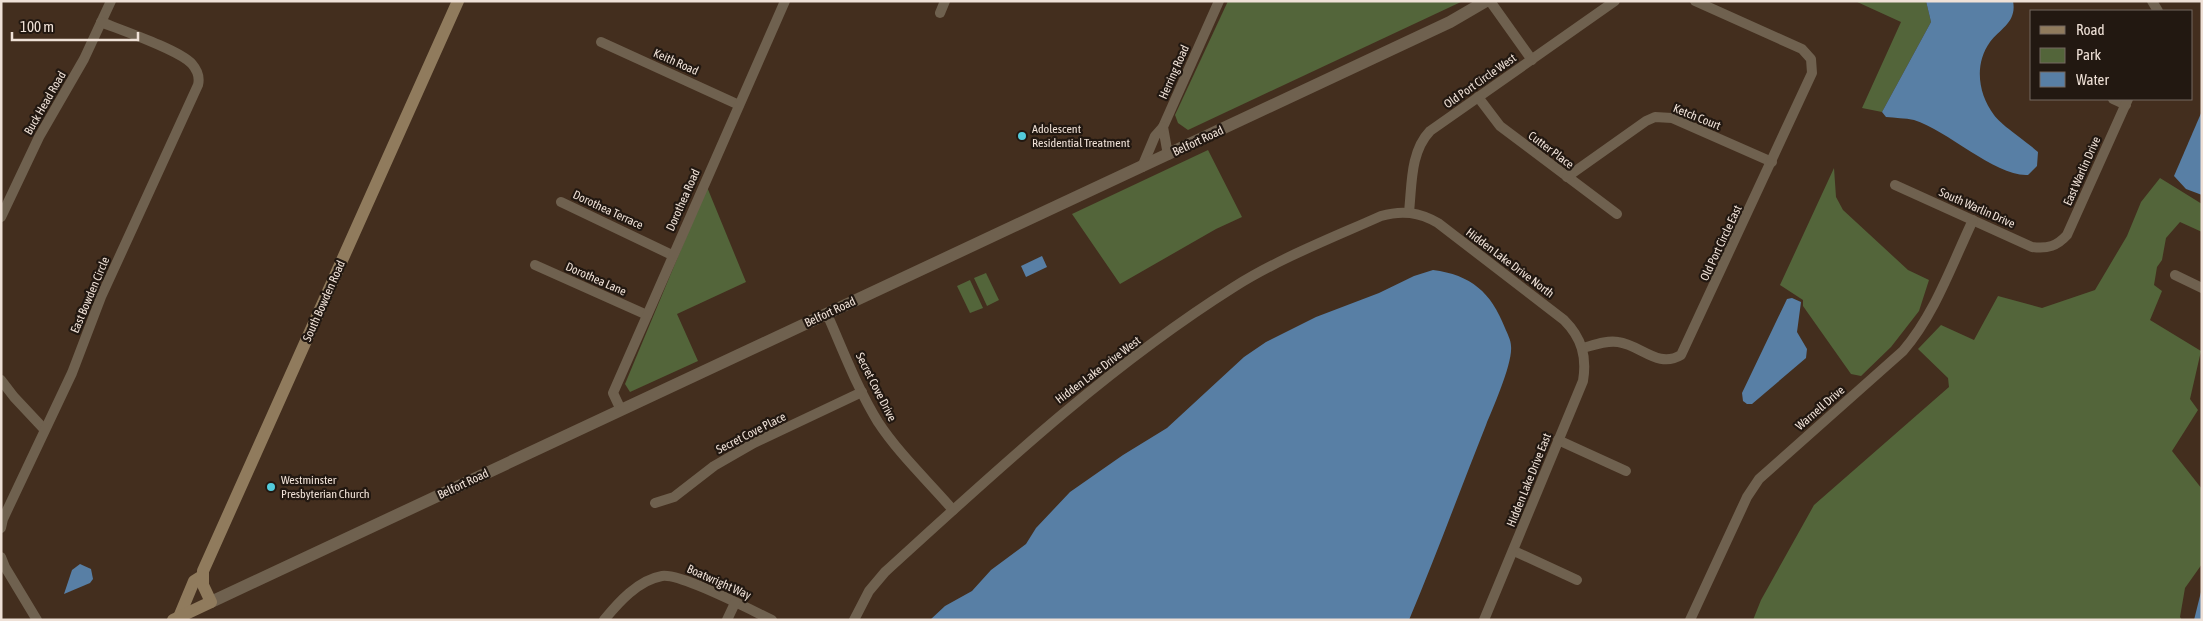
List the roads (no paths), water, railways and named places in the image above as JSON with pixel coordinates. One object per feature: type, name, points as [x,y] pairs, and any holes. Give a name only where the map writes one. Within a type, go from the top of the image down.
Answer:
[{"type":"main road","name":"South Bowden Road","points":[[176,618],[194,581],[202,576],[458,1]]},
{"type":"main road","points":[[202,576],[203,585],[211,602]]},
{"type":"main road","name":"Belfort Road","points":[[176,618],[211,602]]},
{"type":"street","name":"Buck Head Road","points":[[1,218],[39,137],[84,59],[110,1]]},
{"type":"street","name":"Dorothea Road","points":[[621,410],[613,393],[785,1]]},
{"type":"street","points":[[940,13],[945,1]]},
{"type":"street","name":"Herring Road","points":[[1142,167],[1219,1]]},
{"type":"street","name":"Belfort Road","points":[[211,602],[1412,40],[1486,1]]},
{"type":"street","points":[[1490,1],[1532,60]]},
{"type":"street","name":"Old Port Circle West","points":[[1409,212],[1416,154],[1419,144],[1430,131],[1616,1]]},
{"type":"street","name":"Old Port Circle East","points":[[1583,348],[1616,342],[1660,360],[1668,360],[1681,355],[1812,74],[1812,59],[1802,49],[1694,1]]},
{"type":"street","name":"East Bowden Circle","points":[[1,528],[3,519],[44,429],[72,373],[101,297],[200,78],[198,72],[184,57],[101,22]]},
{"type":"street","name":"Keith Road","points":[[601,42],[739,105]]},
{"type":"street","name":"Cutter Place","points":[[1478,97],[1500,126],[1617,214]]},
{"type":"street","name":"East Warlin Drive","points":[[2051,247],[2061,242],[2067,234],[2127,102]]},
{"type":"street","name":"Ketch Court","points":[[1567,177],[1646,121],[1664,116],[1772,162]]},
{"type":"street","points":[[1162,127],[1168,155]]},
{"type":"street","name":"South Warlin Drive","points":[[1895,185],[2032,247],[2051,247]]},
{"type":"street","name":"Dorothea Terrace","points":[[560,202],[672,255]]},
{"type":"street","name":"Hidden Lake Drive North","points":[[1409,212],[1420,214],[1438,223],[1564,320],[1577,335],[1583,348]]},
{"type":"street","name":"Hidden Lake Drive West","points":[[854,620],[869,591],[885,572],[1071,406],[1235,286],[1291,257],[1381,216],[1409,212]]},
{"type":"street","name":"Warnell Drive","points":[[1690,620],[1747,497],[1758,479],[1903,352],[1916,337],[1928,317],[1973,220]]},
{"type":"street","name":"Dorothea Lane","points":[[534,265],[647,315]]},
{"type":"street","points":[[2175,275],[2202,288]]},
{"type":"street","name":"Secret Cove Drive","points":[[827,314],[862,392],[887,434],[953,510]]},
{"type":"street","name":"Hidden Lake Drive East","points":[[1484,620],[1514,551],[1582,381],[1585,369],[1583,348]]},
{"type":"street","points":[[1,380],[44,429]]},
{"type":"street","name":"Secret Cove Place","points":[[656,503],[674,497],[714,466],[754,443],[862,392]]},
{"type":"street","points":[[1558,440],[1626,471]]},
{"type":"street","points":[[1514,551],[1577,580]]},
{"type":"street","points":[[1,557],[37,620]]},
{"type":"street","name":"Boatwright Way","points":[[604,620],[636,588],[654,578],[672,576],[772,620]]},
{"type":"street","points":[[727,620],[735,603]]},
{"type":"water","points":[[1926,1],[2013,1],[2014,8],[2010,20],[1990,42],[1985,51],[1980,69],[1980,79],[1984,98],[1994,115],[2002,124],[2038,152],[2037,166],[2028,175],[2015,174],[2001,169],[1927,125],[1904,118],[1886,117],[1882,112],[1931,22]]},
{"type":"water","points":[[2202,111],[2202,195],[2186,189],[2174,176]]},
{"type":"water","points":[[1042,256],[1047,267],[1026,277],[1021,266]]},
{"type":"water","points":[[1433,270],[1446,272],[1469,281],[1486,295],[1493,304],[1508,334],[1511,354],[1498,397],[1409,620],[930,620],[945,606],[972,591],[991,570],[1026,544],[1036,528],[1070,492],[1123,455],[1167,428],[1244,357],[1266,342],[1316,317],[1379,293],[1414,276]]},
{"type":"water","points":[[1792,298],[1801,302],[1797,332],[1807,349],[1806,358],[1752,404],[1747,404],[1743,401],[1742,393],[1787,299]]},
{"type":"water","points":[[80,564],[91,569],[93,579],[90,583],[64,594],[72,570]]},
{"type":"water","points":[[2202,588],[2202,620],[2194,620]]},
{"type":"place","name":"Adolescent Residential Treatment","points":[[1022,136]]},
{"type":"place","name":"Westminster Presbyterian Church","points":[[271,487]]}]
